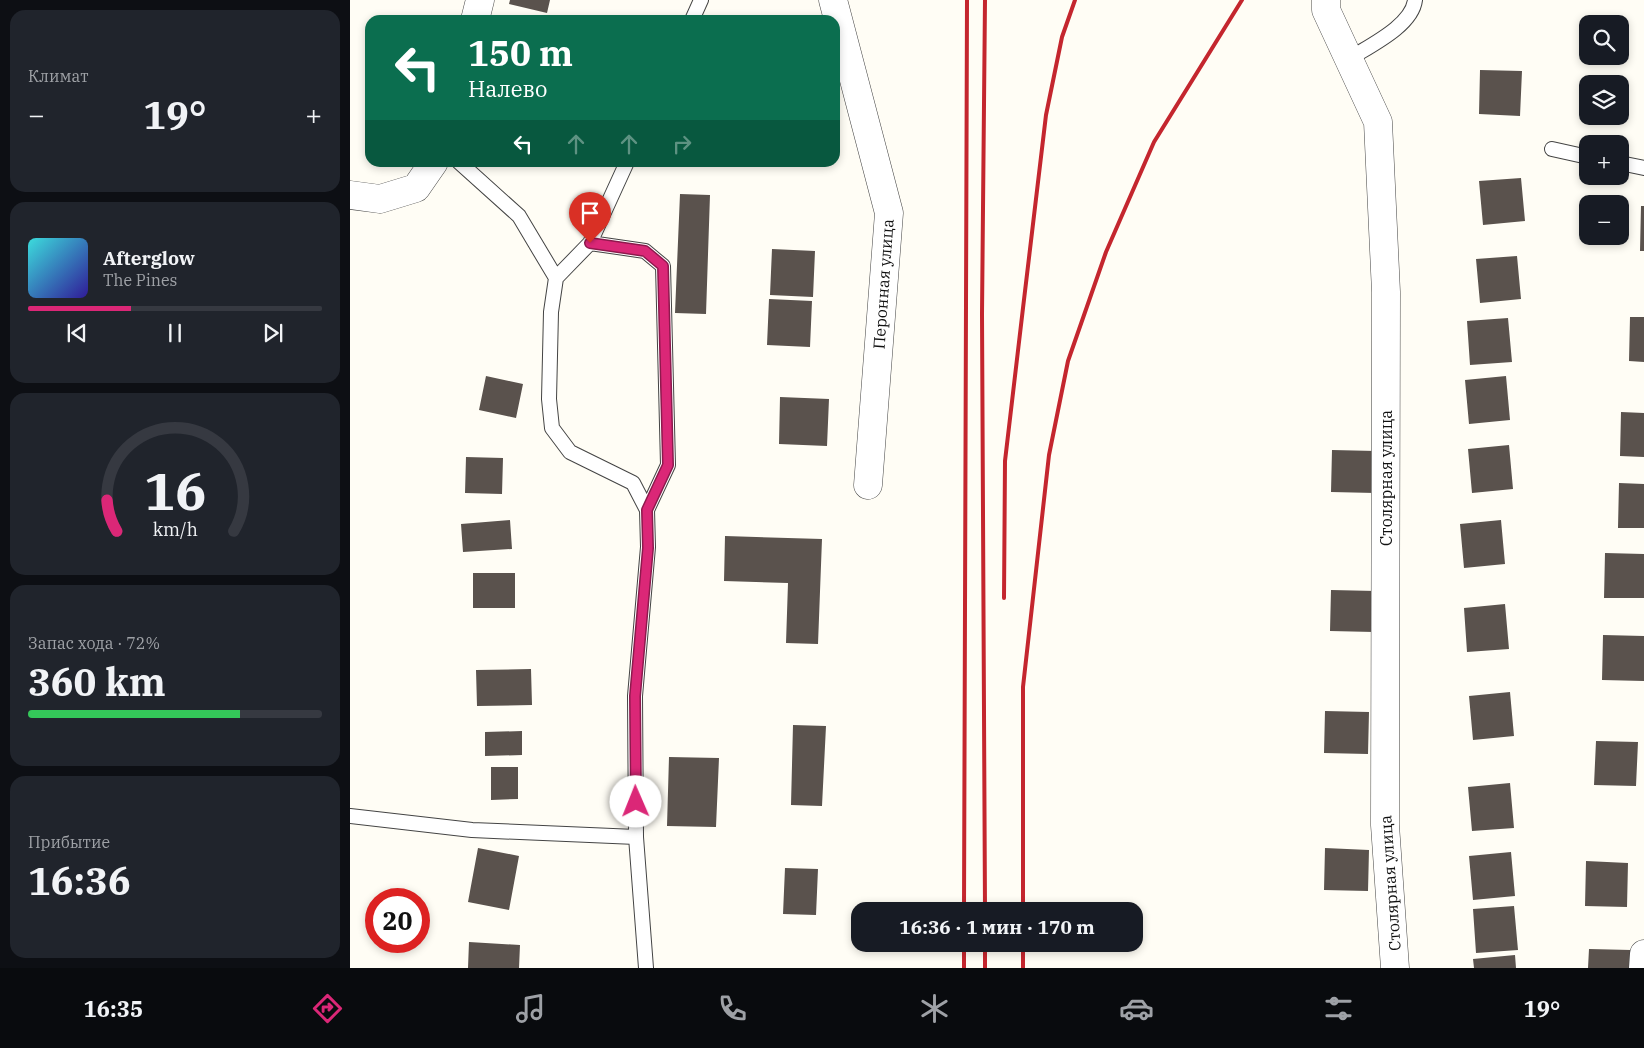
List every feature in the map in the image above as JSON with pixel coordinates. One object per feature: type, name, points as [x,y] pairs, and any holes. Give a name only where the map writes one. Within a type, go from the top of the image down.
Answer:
[{"type":"street","points":[[476,15],[480,0]]},
{"type":"street","name":"Перонная улица","points":[[832,0],[836,15]]},
{"type":"street","name":"Столярная улица","points":[[1326,0],[1326,10],[1378,122],[1386,292],[1386,826],[1395,968]]},
{"type":"street","name":"Перонная улица","points":[[840,30],[889,213],[868,485]]},
{"type":"street","points":[[350,195],[380,199],[416,188],[431,167]]},
{"type":"street","points":[[1643,968],[1644,954]]},
{"type":"lane","points":[[694,15],[701,0]]},
{"type":"lane","points":[[1348,59],[1397,28],[1414,7],[1415,0]]},
{"type":"lane","points":[[1552,150],[1579,155]]},
{"type":"lane","points":[[1629,165],[1644,168]]},
{"type":"lane","points":[[465,167],[519,216],[556,278],[551,322],[549,399],[552,428],[570,452],[633,483],[647,510],[648,548],[635,696],[636,837],[646,968]]},
{"type":"lane","points":[[556,278],[590,243],[625,167]]},
{"type":"lane","points":[[590,243],[645,251],[663,266],[668,465],[647,510]]},
{"type":"lane","points":[[350,816],[472,830],[636,837]]},
{"type":"building","points":[[510,0],[550,0],[547,13],[509,4]]},
{"type":"building","points":[[1480,70],[1522,71],[1520,116],[1479,114]]},
{"type":"building","points":[[1521,178],[1525,221],[1483,225],[1479,181]]},
{"type":"building","points":[[680,194],[710,195],[706,314],[675,313]]},
{"type":"building","points":[[1641,206],[1644,206],[1644,251],[1640,251]]},
{"type":"building","points":[[772,249],[815,251],[813,297],[770,295]]},
{"type":"building","points":[[1517,256],[1521,299],[1480,303],[1476,259]]},
{"type":"building","points":[[769,299],[812,301],[810,347],[767,345]]},
{"type":"building","points":[[1630,317],[1644,317],[1644,362],[1629,361]]},
{"type":"building","points":[[1508,318],[1512,362],[1470,365],[1467,321]]},
{"type":"building","points":[[486,376],[523,384],[516,418],[479,410]]},
{"type":"building","points":[[1506,376],[1510,420],[1469,424],[1465,380]]},
{"type":"building","points":[[780,397],[829,399],[827,446],[779,444]]},
{"type":"building","points":[[1621,412],[1644,413],[1644,457],[1620,456]]},
{"type":"building","points":[[1509,445],[1513,489],[1472,493],[1468,449]]},
{"type":"building","points":[[1332,450],[1376,451],[1375,493],[1331,492]]},
{"type":"building","points":[[466,457],[503,458],[502,494],[465,493]]},
{"type":"building","points":[[1619,483],[1644,484],[1644,528],[1618,528]]},
{"type":"building","points":[[510,520],[512,549],[463,552],[461,524]]},
{"type":"building","points":[[1501,520],[1505,564],[1464,568],[1460,524]]},
{"type":"building","points":[[725,536],[822,539],[818,644],[786,643],[788,583],[724,581]]},
{"type":"building","points":[[1605,553],[1644,554],[1644,598],[1604,598]]},
{"type":"building","points":[[473,573],[515,573],[515,608],[473,608]]},
{"type":"building","points":[[1331,590],[1376,591],[1374,632],[1330,631]]},
{"type":"building","points":[[1505,604],[1509,649],[1467,652],[1464,608]]},
{"type":"building","points":[[1603,635],[1644,636],[1644,681],[1602,680]]},
{"type":"building","points":[[531,669],[532,705],[477,706],[476,670]]},
{"type":"building","points":[[1510,692],[1514,736],[1473,740],[1469,696]]},
{"type":"building","points":[[1325,711],[1369,712],[1368,754],[1324,753]]},
{"type":"building","points":[[793,725],[826,726],[822,806],[791,805]]},
{"type":"building","points":[[522,731],[522,755],[485,756],[485,732]]},
{"type":"building","points":[[1596,741],[1638,742],[1636,786],[1594,785]]},
{"type":"building","points":[[669,757],[719,758],[716,827],[667,826]]},
{"type":"building","points":[[491,767],[518,767],[518,799],[491,800]]},
{"type":"building","points":[[1510,783],[1514,828],[1472,831],[1468,787]]},
{"type":"building","points":[[478,848],[519,856],[509,910],[468,902]]},
{"type":"building","points":[[1325,848],[1369,850],[1368,891],[1324,890]]},
{"type":"building","points":[[1511,852],[1515,896],[1473,900],[1469,856]]},
{"type":"building","points":[[1586,861],[1628,863],[1627,907],[1585,906]]},
{"type":"building","points":[[785,868],[818,869],[816,915],[783,914]]},
{"type":"building","points":[[1514,906],[1518,950],[1476,953],[1473,909]]},
{"type":"building","points":[[469,942],[520,945],[519,968],[468,968]]},
{"type":"building","points":[[1589,949],[1631,950],[1630,968],[1588,968]]},
{"type":"building","points":[[1515,955],[1516,968],[1474,968],[1473,959]]},
{"type":"railway","points":[[964,902],[967,0]]},
{"type":"railway","points":[[985,0],[982,314],[985,902]]},
{"type":"railway","points":[[1004,598],[1005,461],[1023,308],[1046,115],[1062,37],[1075,0]]},
{"type":"railway","points":[[1023,902],[1023,687],[1049,455],[1068,361],[1106,252],[1154,142],[1242,0]]},
{"type":"railway","points":[[964,952],[964,968]]},
{"type":"railway","points":[[985,952],[985,968]]},
{"type":"railway","points":[[1023,952],[1023,968]]},
{"type":"route","points":[[590,243],[645,251],[663,266],[668,465],[647,510],[648,548],[635,696],[636,802]]}]
